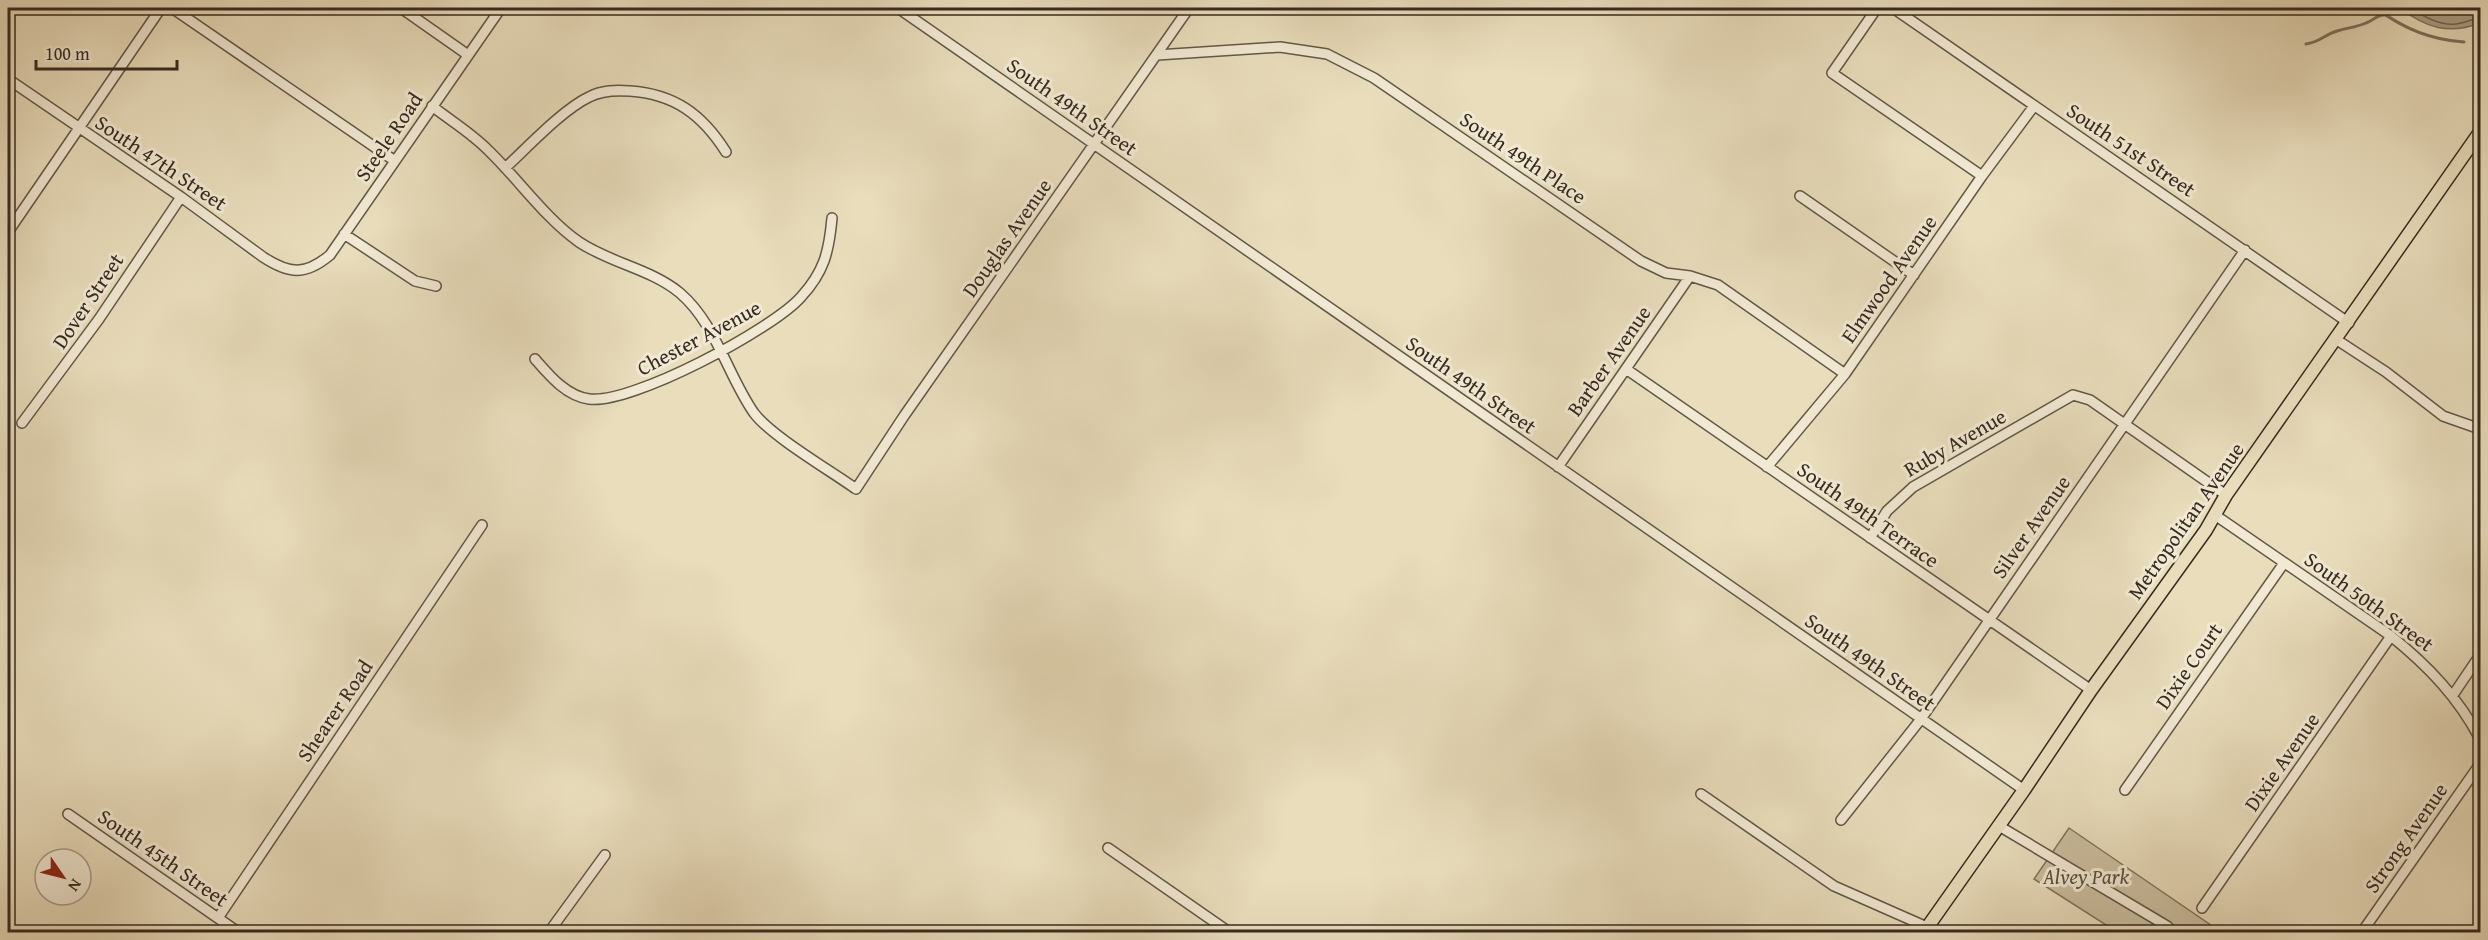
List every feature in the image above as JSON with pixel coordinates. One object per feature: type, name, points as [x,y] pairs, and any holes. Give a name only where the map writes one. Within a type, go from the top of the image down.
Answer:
[{"type":"main road","name":"Metropolitan Avenue","points":[[1925,930],[2481,132]]},
{"type":"street","points":[[8,232],[161,8]]},
{"type":"street","points":[[172,8],[395,161]]},
{"type":"street","points":[[401,8],[468,55]]},
{"type":"street","name":"Steele Road","points":[[296,271],[318,264],[330,255],[501,8]]},
{"type":"street","name":"South 49th Street","points":[[898,8],[2024,790]]},
{"type":"street","name":"Douglas Avenue","points":[[720,351],[756,416],[776,434],[856,489],[1189,8]]},
{"type":"street","points":[[1877,8],[1832,74],[1982,176]]},
{"type":"street","name":"South 51st Street","points":[[1893,8],[2349,323]]},
{"type":"street","name":"South 49th Place","points":[[1157,55],[1280,47],[1327,54],[1374,78],[1641,261],[1666,273],[1690,276],[1718,285],[1845,374]]},
{"type":"street","name":"South 47th Street","points":[[8,79],[181,197],[263,257],[275,265],[296,271]]},
{"type":"street","points":[[505,168],[561,117],[589,97],[611,90],[650,93],[671,99],[694,115],[716,135],[726,152]]},
{"type":"street","points":[[432,106],[488,150],[579,241],[608,257],[647,273],[680,293],[700,316],[720,351]]},
{"type":"street","name":"Elmwood Avenue","points":[[1767,467],[1845,374],[1982,176],[2034,106]]},
{"type":"street","points":[[1800,196],[1914,275]]},
{"type":"street","name":"Dover Street","points":[[22,423],[99,319],[181,197]]},
{"type":"street","name":"Chester Avenue","points":[[535,359],[556,382],[589,399],[604,399],[639,390],[720,351],[788,310],[802,297],[826,258],[832,218]]},
{"type":"street","points":[[344,234],[415,281],[436,286]]},
{"type":"street","name":"Silver Avenue","points":[[1841,820],[1921,720],[2245,250]]},
{"type":"street","name":"Barber Avenue","points":[[1558,467],[1690,276]]},
{"type":"street","points":[[2337,340],[2386,372],[2443,416],[2481,429]]},
{"type":"street","name":"South 49th Terrace","points":[[1626,369],[2091,690]]},
{"type":"street","name":"Ruby Avenue","points":[[1870,538],[1887,511],[1913,487],[2073,395],[2090,400],[2124,424]]},
{"type":"street","points":[[2124,424],[2226,495]]},
{"type":"street","name":"South 50th Street","points":[[2215,515],[2391,636],[2436,676],[2453,695],[2481,739]]},
{"type":"street","name":"Shearer Road","points":[[218,918],[482,525]]},
{"type":"street","name":"Dixie Court","points":[[2125,790],[2284,562]]},
{"type":"street","name":"Dixie Avenue","points":[[2202,908],[2391,636]]},
{"type":"street","points":[[2453,695],[2481,655]]},
{"type":"street","name":"Strong Avenue","points":[[2362,933],[2481,764]]},
{"type":"street","points":[[1701,794],[1834,886],[1925,930]]},
{"type":"street","name":"South 45th Street","points":[[68,814],[238,933]]},
{"type":"street","points":[[1999,826],[2167,926],[2174,933]]},
{"type":"street","points":[[1108,848],[1229,933]]},
{"type":"street","points":[[549,933],[605,855]]},
{"type":"green space","name":"Alvey Park","points":[[2069,828],[2221,932],[2117,932],[2034,879]]},
{"type":"water","points":[[2400,8],[2480,8],[2480,23],[2458,29],[2438,28]]},
{"type":"waterway","points":[[2376,8],[2417,32],[2440,39],[2464,42]]},
{"type":"waterway","points":[[2306,44],[2384,15]]}]
